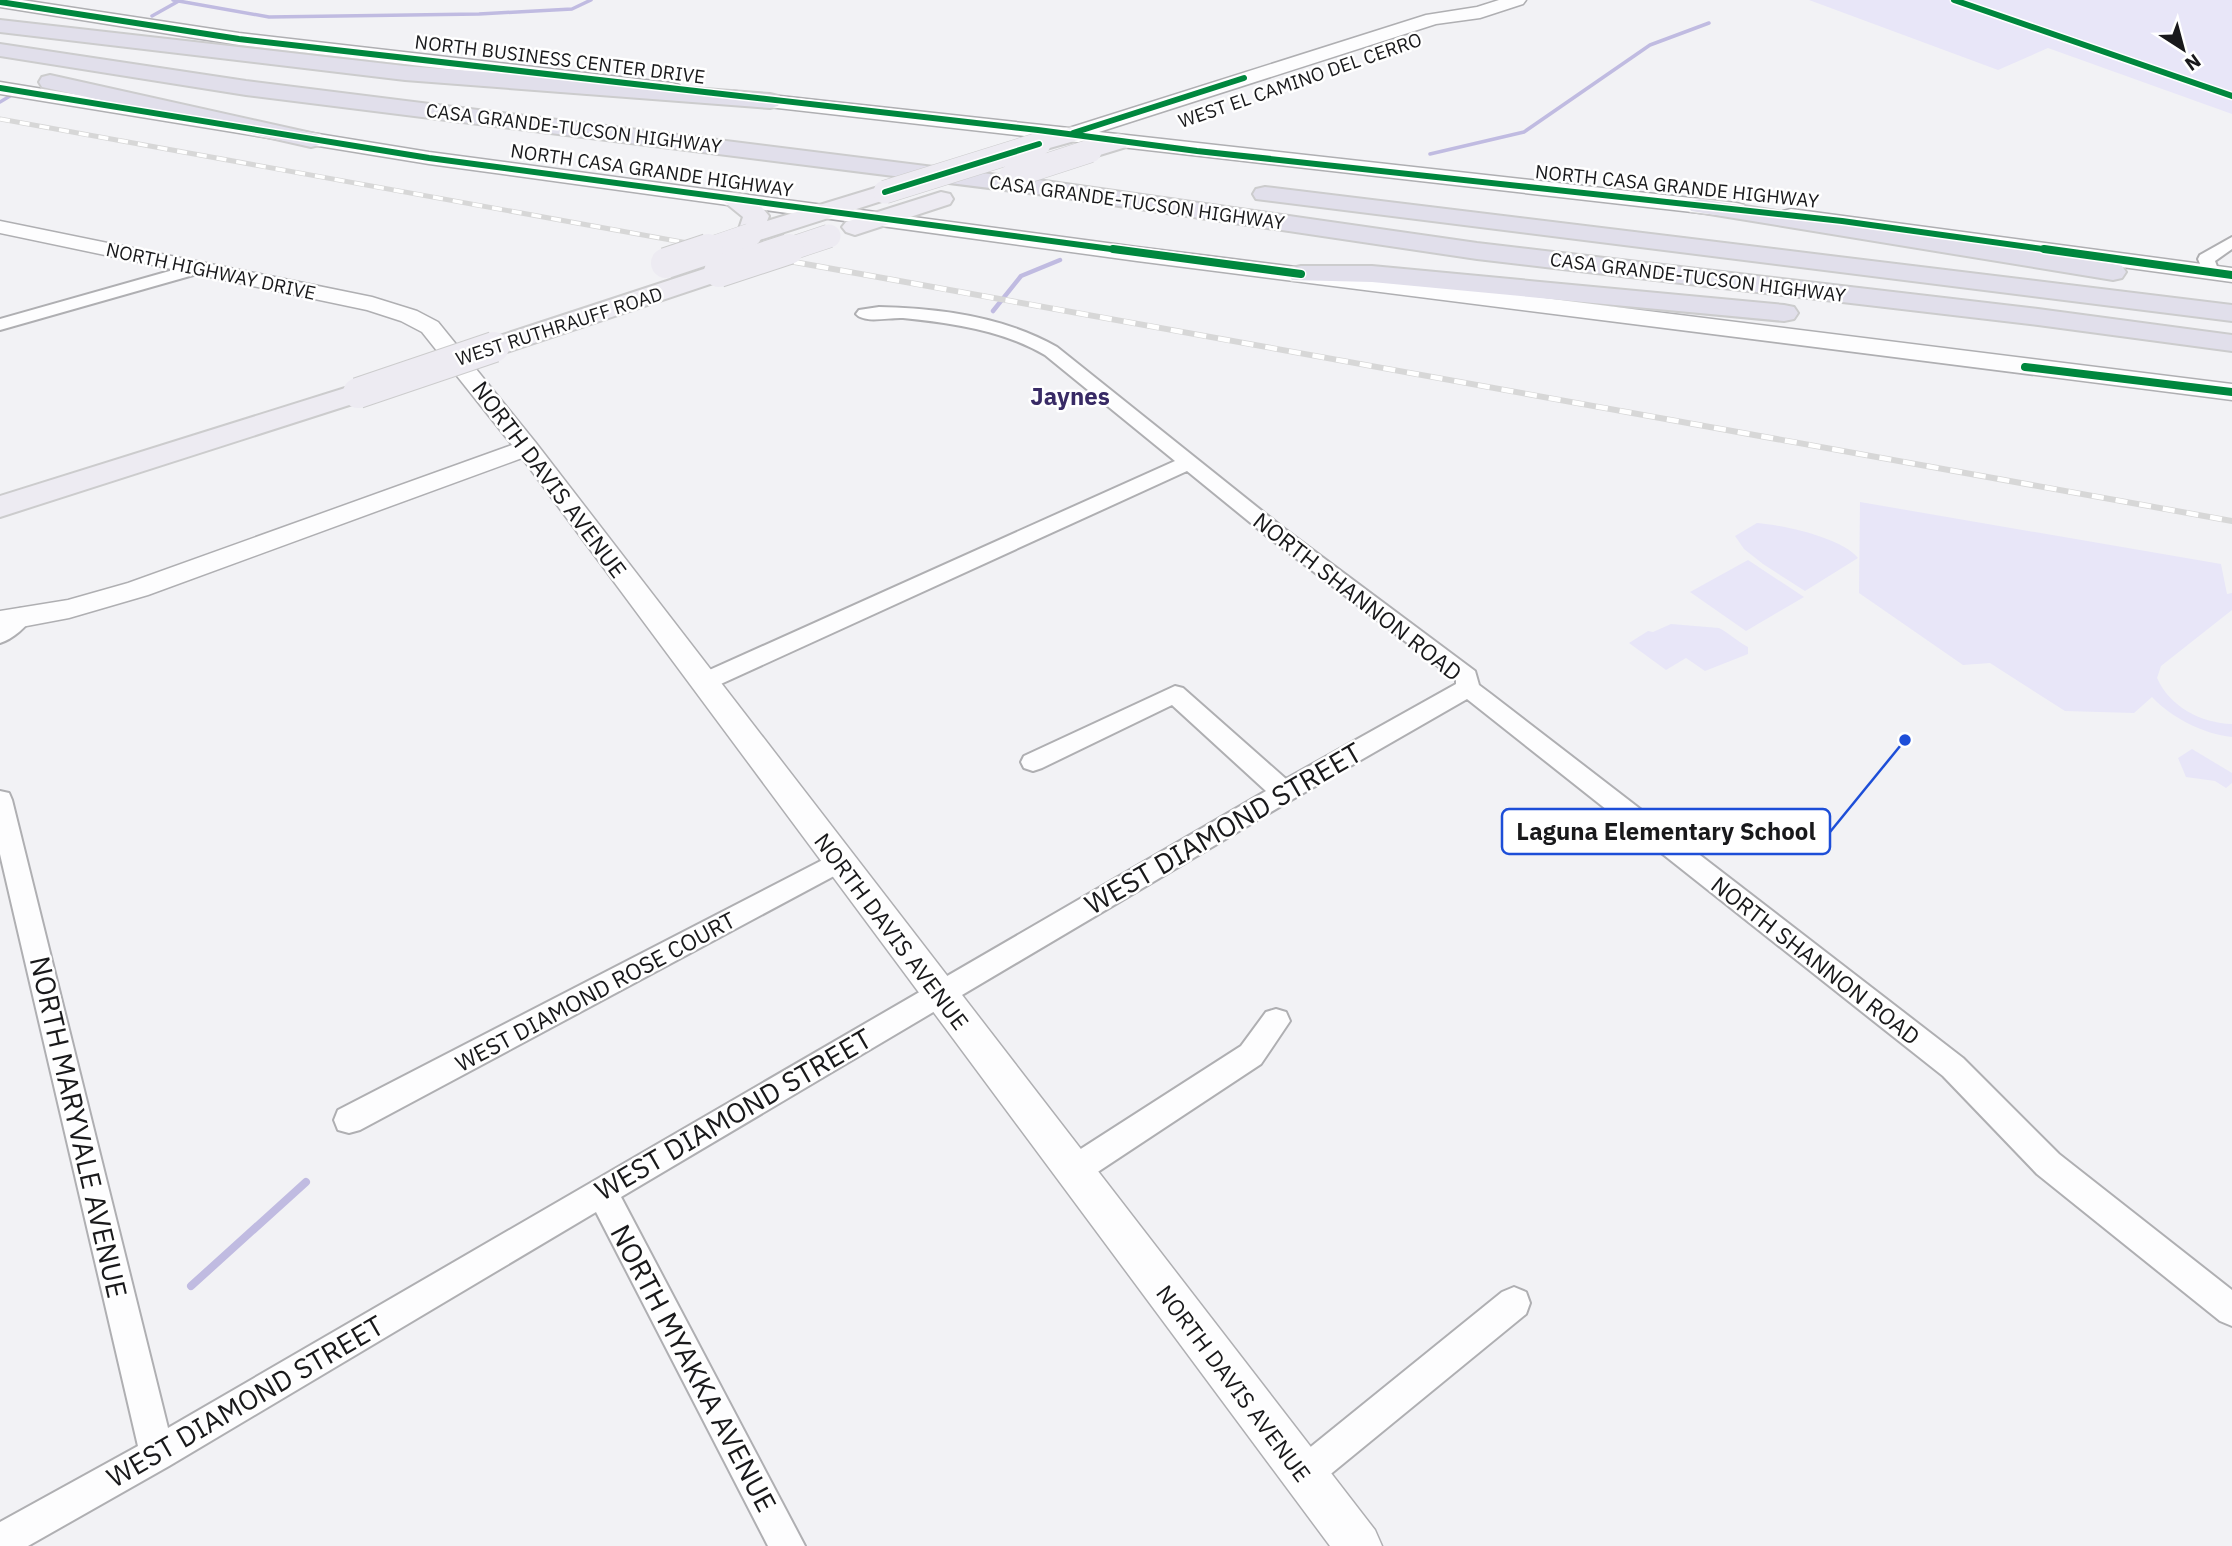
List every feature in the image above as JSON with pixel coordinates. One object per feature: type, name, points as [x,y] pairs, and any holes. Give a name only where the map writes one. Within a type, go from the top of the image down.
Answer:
[{"type":"highway","points":[[0,27],[405,72],[770,101]]},
{"type":"highway","name":"CASA GRANDE-TUCSON HIGHWAY","points":[[0,27],[291,72],[1143,179]]},
{"type":"highway","name":"CASA GRANDE-TUCSON HIGHWAY","points":[[0,50],[246,89],[1045,188],[1477,251],[2038,317],[2232,344]]},
{"type":"highway","points":[[0,71],[311,140]]},
{"type":"highway","name":"CASA GRANDE-TUCSON HIGHWAY","points":[[1241,191],[2232,313]]},
{"type":"highway","points":[[1700,206],[2232,292]]},
{"type":"highway","points":[[1301,274],[1372,274],[2232,354]]},
{"type":"main road","name":"WEST EL CAMINO DEL CERRO","points":[[1070,135],[1433,19],[1480,12],[1517,0]]},
{"type":"main road","name":"NORTH BUSINESS CENTER DRIVE","points":[[0,2],[239,38],[1118,142]]},
{"type":"main road","name":"WEST EL CAMINO DEL CERRO","points":[[1201,114],[1450,28],[1480,12]]},
{"type":"main road","name":"NORTH CASA GRANDE HIGHWAY","points":[[0,88],[311,140],[734,200],[827,223]]},
{"type":"main road","name":"WEST EL CAMINO DEL CERRO","points":[[1118,142],[1170,127],[1177,137],[1197,151]]},
{"type":"main road","name":"WEST RUTHRAUFF ROAD","points":[[0,507],[486,336],[719,272],[827,223],[885,192],[1070,135]]},
{"type":"main road","name":"WEST RUTHRAUFF ROAD","points":[[653,267],[757,231],[880,219],[1118,142]]},
{"type":"main road","name":"NORTH CASA GRANDE HIGHWAY","points":[[1118,142],[1856,223],[2222,273]]},
{"type":"main road","points":[[734,200],[746,206],[756,216],[757,231]]},
{"type":"main road","points":[[880,219],[2232,392]]},
{"type":"main road","name":"WEST RUTHRAUFF ROAD","points":[[0,487],[351,382]]},
{"type":"street","name":"NORTH HIGHWAY DRIVE","points":[[0,227],[372,304],[420,321]]},
{"type":"street","points":[[2222,273],[2206,259],[2232,242]]},
{"type":"street","points":[[0,325],[198,268]]},
{"type":"street","name":"NORTH SHANNON ROAD","points":[[865,314],[875,311],[899,312],[995,327],[1052,351],[1392,623],[1467,677],[1468,688],[1953,1067],[2048,1164],[2232,1310]]},
{"type":"street","name":"NORTH DAVIS AVENUE","points":[[420,321],[430,327],[474,378],[1359,1546]]},
{"type":"street","points":[[12,618],[69,609],[138,589],[527,448]]},
{"type":"street","points":[[704,682],[1190,462]]},
{"type":"street","points":[[0,597],[10,601],[12,618],[0,635]]},
{"type":"street","name":"WEST DIAMOND STREET","points":[[0,1542],[157,1454],[940,992],[1468,688]]},
{"type":"street","points":[[1033,762],[1175,694],[1284,792]]},
{"type":"street","name":"NORTH MARYVALE AVENUE","points":[[0,800],[157,1454]]},
{"type":"street","name":"WEST DIAMOND ROSE COURT","points":[[349,1120],[840,861]]},
{"type":"street","points":[[1073,1171],[1251,1055],[1276,1021]]},
{"type":"street","name":"NORTH MYAKKA AVENUE","points":[[601,1191],[787,1546]]},
{"type":"street","points":[[1304,1474],[1514,1303]]},
{"type":"shaded area","points":[[1809,0],[2232,0],[2232,114],[2048,48],[1998,70]]},
{"type":"shaded area","points":[[1860,502],[2221,564],[2227,594],[2232,593],[2232,610],[2161,666],[2157,678],[2170,697],[2188,712],[2220,723],[2232,724],[2232,737],[2189,724],[2152,697],[2134,713],[2065,711],[1990,663],[1963,665],[1859,593]]},
{"type":"shaded area","points":[[1757,523],[1782,526],[1826,539],[1839,544],[1858,558],[1805,591],[1744,549],[1735,536]]},
{"type":"shaded area","points":[[1748,560],[1804,597],[1746,631],[1690,592]]},
{"type":"shaded area","points":[[1671,624],[1719,628],[1748,647],[1748,654],[1705,671],[1686,658],[1666,670],[1629,643],[1648,631],[1653,632]]},
{"type":"shaded area","points":[[2192,749],[2232,773],[2232,783],[2226,788],[2215,781],[2186,777],[2178,758]]},
{"type":"waterway","points":[[173,0],[269,17],[479,14],[572,9],[591,0]]},
{"type":"waterway","points":[[152,16],[177,2]]},
{"type":"waterway","points":[[1430,154],[1524,132],[1650,45],[1709,23]]},
{"type":"waterway","points":[[0,102],[10,96]]},
{"type":"waterway","points":[[993,311],[1021,276],[1060,260]]},
{"type":"waterway","points":[[191,1286],[306,1182]]},
{"type":"railway","points":[[0,119],[732,251]]},
{"type":"railway","points":[[722,249],[2232,521]]},
{"type":"cycle path","points":[[1954,0],[2232,96]]},
{"type":"cycle path","points":[[0,2],[239,39],[1038,130],[1197,151],[1842,221],[2232,275]]},
{"type":"cycle path","points":[[1073,133],[1244,78]]},
{"type":"cycle path","points":[[0,88],[429,158],[1301,274]]},
{"type":"cycle path","points":[[885,192],[1039,144]]},
{"type":"cycle path","points":[[2025,367],[2232,392]]},
{"type":"place","name":"Laguna Elementary School","points":[[1905,740]]},
{"type":"district","name":"Jaynes","points":[[1070,396]]}]
